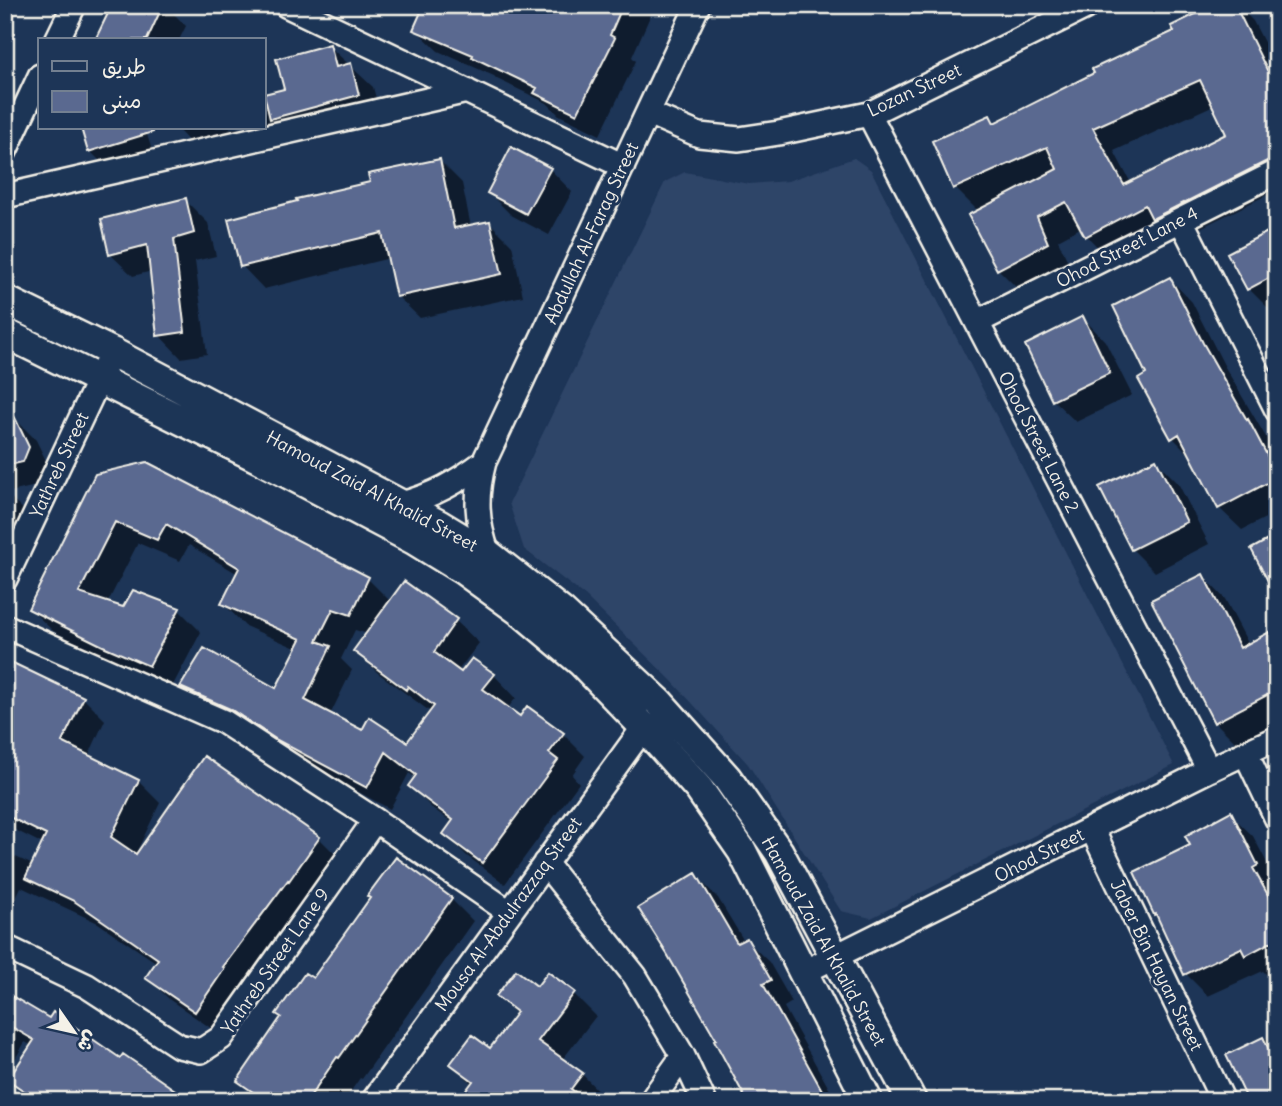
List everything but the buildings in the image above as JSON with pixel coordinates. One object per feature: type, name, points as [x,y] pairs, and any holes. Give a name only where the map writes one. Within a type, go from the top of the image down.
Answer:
[{"type":"main road","name":"Hamoud Zaid Al Khalid Street","points":[[5,300],[111,352],[440,525],[488,554],[562,612],[659,702],[727,778],[779,852],[912,1101]]},
{"type":"main road","name":"Hamoud Zaid Al Khalid Street","points":[[5,333],[260,459],[414,540],[463,570],[525,615],[581,662],[699,789],[742,852],[868,1101]]},
{"type":"street","points":[[58,38],[74,5]]},
{"type":"street","points":[[286,5],[623,166]]},
{"type":"street","name":"Abdullah Al-Farag Street","points":[[488,554],[478,518],[477,499],[484,461],[698,5]]},
{"type":"street","name":"Lozan Street","points":[[648,113],[699,135],[739,139],[779,134],[869,114],[1090,5]]},
{"type":"street","points":[[5,150],[38,80]]},
{"type":"street","points":[[5,196],[467,91]]},
{"type":"street","name":"Ohod Street Lane 2","points":[[869,114],[1209,771]]},
{"type":"street","name":"Ohod Street Lane 4","points":[[977,322],[1277,172]]},
{"type":"street","points":[[1181,220],[1271,388],[1277,411]]},
{"type":"street","name":"Yathreb Street","points":[[5,579],[111,352]]},
{"type":"street","name":"Abdullah Al-Farag Street","points":[[401,504],[437,493],[484,461]]},
{"type":"street","points":[[5,626],[224,722],[375,820],[509,912]]},
{"type":"street","name":"Mousa Al-Abdulrazzaq Street","points":[[373,1101],[644,727]]},
{"type":"street","name":"Ohod Street","points":[[802,974],[1277,738]]},
{"type":"street","points":[[1246,754],[1277,818]]},
{"type":"street","name":"Yathreb Street Lane 9","points":[[5,947],[87,986],[179,1046],[201,1051],[221,1038],[375,820]]},
{"type":"street","name":"Jaber Bin Hayan Street","points":[[1092,829],[1223,1101]]},
{"type":"street","points":[[545,863],[635,976],[683,1056],[704,1101]]},
{"type":"street","points":[[650,1101],[683,1056]]},
{"type":"shaded area","points":[[854,158],[871,170],[1174,765],[871,918],[841,911],[748,764],[671,680],[585,596],[524,549],[509,503],[665,182],[685,172],[749,184],[788,181]]}]
